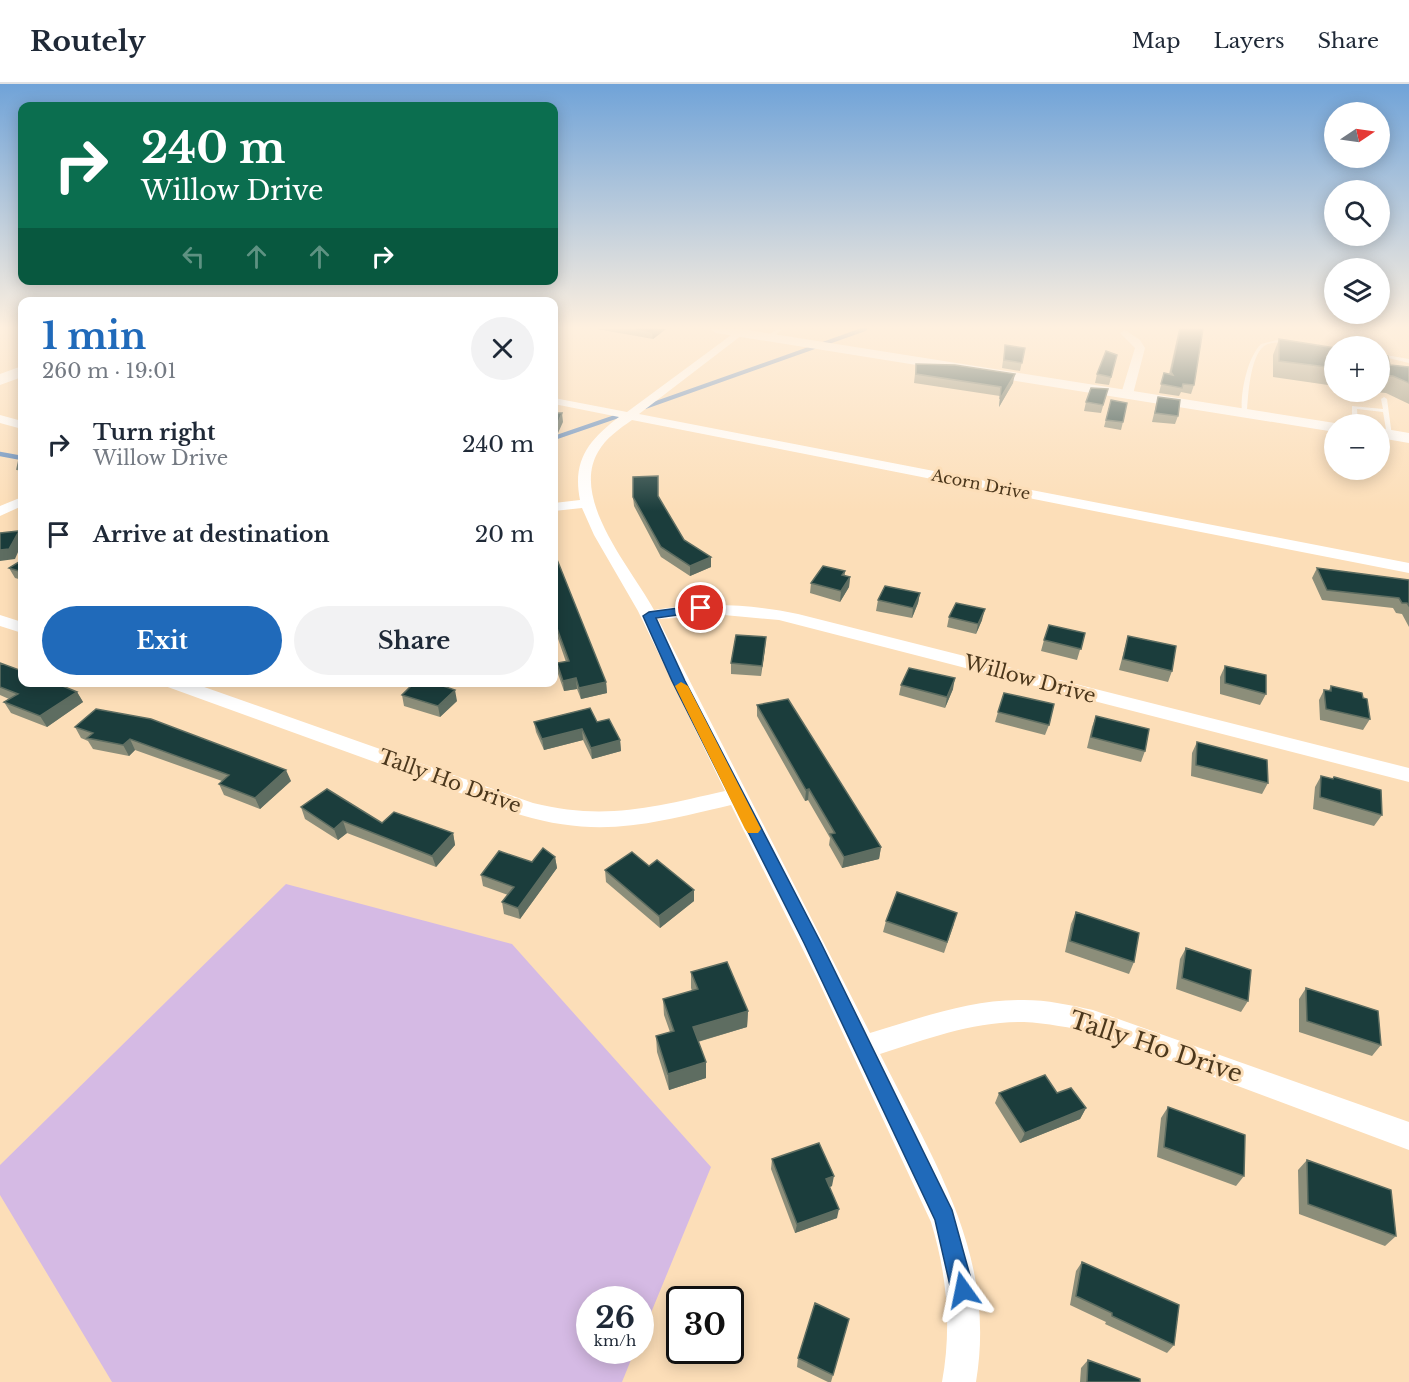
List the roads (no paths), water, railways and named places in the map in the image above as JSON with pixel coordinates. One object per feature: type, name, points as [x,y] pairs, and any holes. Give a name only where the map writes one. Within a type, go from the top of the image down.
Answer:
[{"type":"street","points":[[659,390],[605,435],[592,451],[584,477],[587,503],[597,526],[649,616],[812,943],[951,1234],[963,1290],[964,1329],[959,1382]]},
{"type":"street","points":[[1099,390],[1324,424]]},
{"type":"street","points":[[1127,394],[1128,390]]},
{"type":"street","name":"Acorn Drive","points":[[558,401],[1409,568]]},
{"type":"street","points":[[0,419],[18,424]]},
{"type":"street","points":[[1390,435],[1409,438]]},
{"type":"street","points":[[0,512],[18,503]]},
{"type":"street","points":[[558,507],[587,503]]},
{"type":"street","name":"Willow Drive","points":[[649,616],[691,609],[721,608],[798,619],[1409,776]]},
{"type":"street","points":[[0,620],[18,627]]},
{"type":"street","name":"Tally Ho Drive","points":[[185,687],[529,810],[562,818],[610,821],[634,818],[737,796]]},
{"type":"street","name":"Tally Ho Drive","points":[[862,1047],[988,1013],[1046,1012],[1093,1021],[1409,1136]]},
{"type":"lane","points":[[1244,412],[1247,390]]},
{"type":"lane","points":[[1384,402],[1386,414]]},
{"type":"lane","points":[[1354,414],[1354,407],[1386,411]]},
{"type":"waterway","points":[[645,407],[694,390]]},
{"type":"waterway","points":[[558,437],[624,414]]},
{"type":"waterway","points":[[0,454],[18,457]]}]
